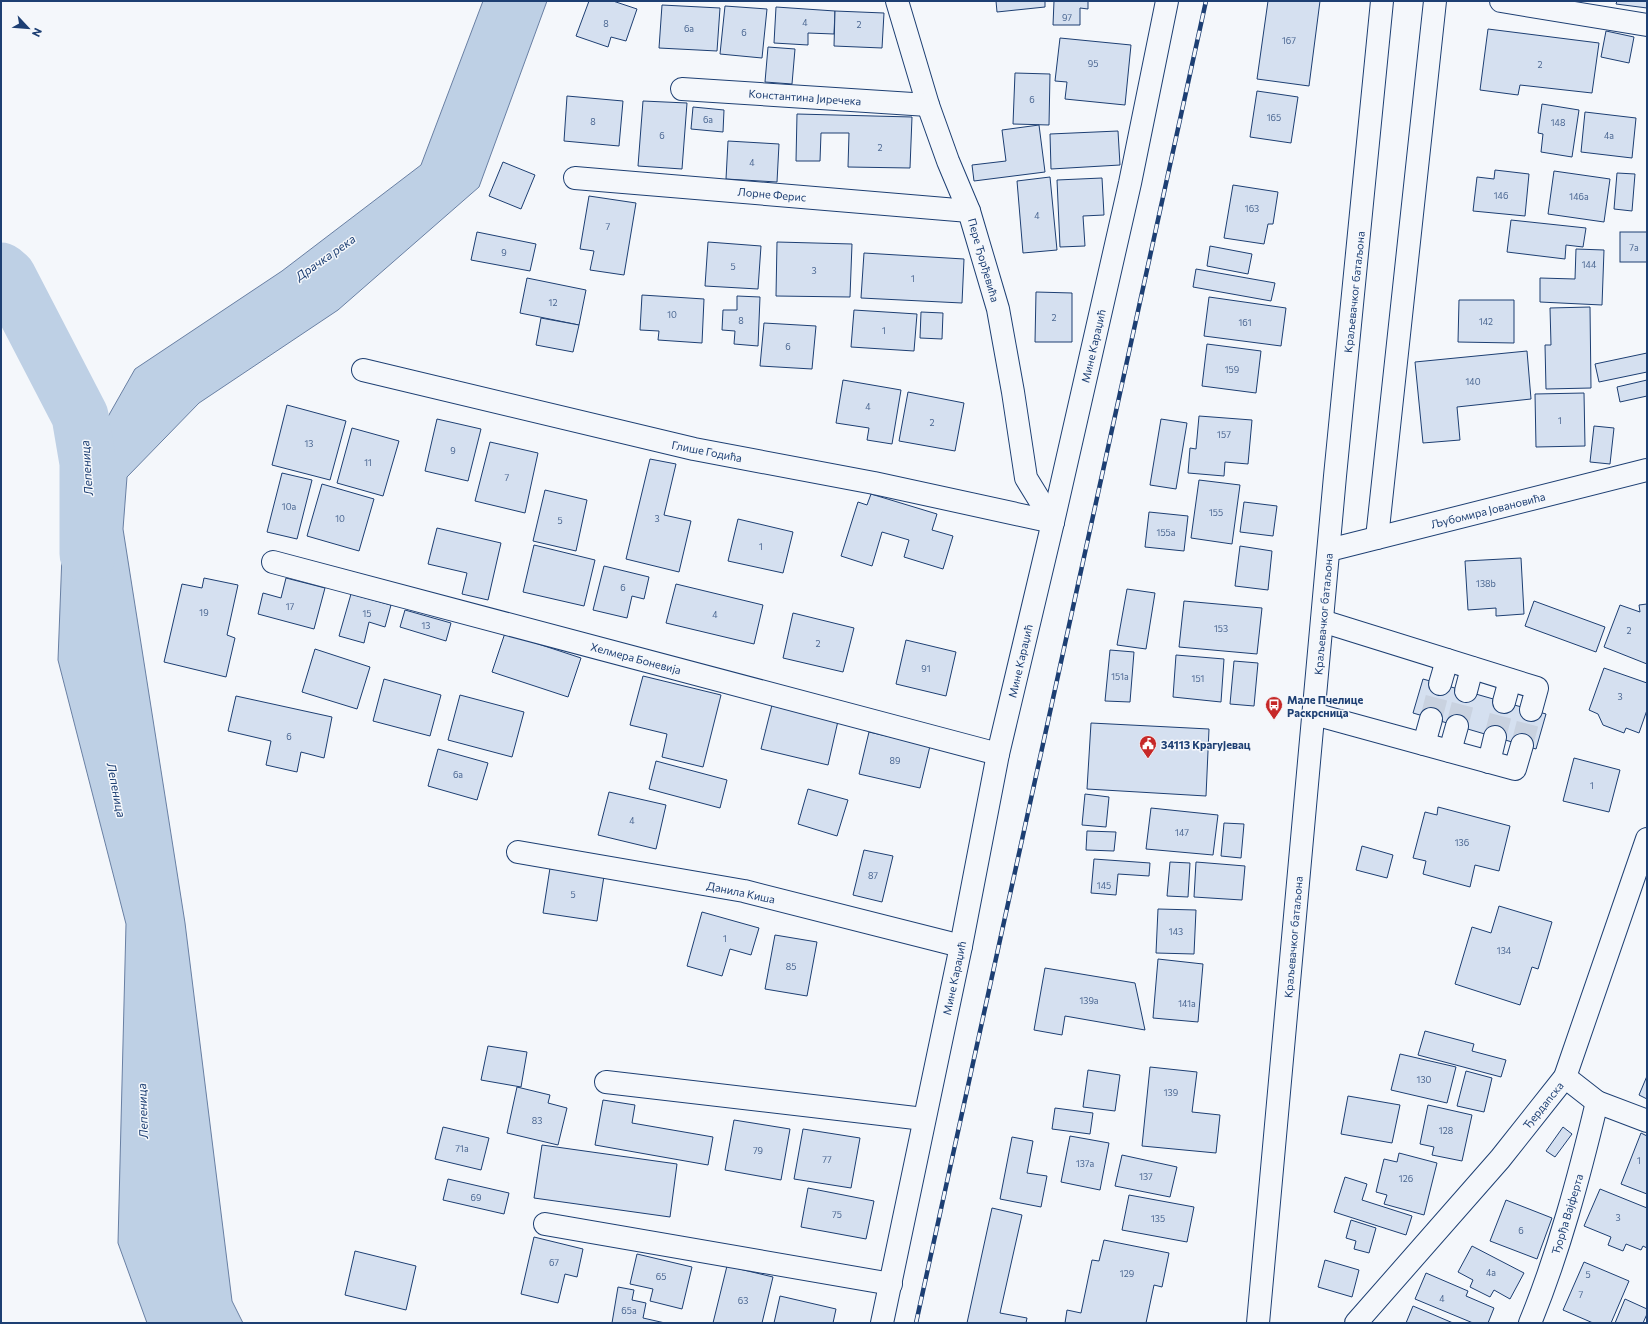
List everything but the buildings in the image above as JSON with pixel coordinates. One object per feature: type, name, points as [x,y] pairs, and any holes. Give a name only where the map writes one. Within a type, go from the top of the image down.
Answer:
[{"type":"street","name":"Пере Ђорђевића","points":[[897,1],[928,105],[948,161],[969,211],[998,309],[1013,392],[1026,478],[1053,522]]},
{"type":"street","name":"Мине Караџић","points":[[882,1323],[961,946],[998,754],[1053,522],[1130,183],[1166,1]]},
{"type":"street","name":"Краљевачког батаљона","points":[[1258,1323],[1322,622],[1382,1]]},
{"type":"street","points":[[1377,538],[1434,1]]},
{"type":"street","points":[[1501,1],[1647,25]]},
{"type":"street","name":"Константина Јиречека","points":[[682,89],[928,105]]},
{"type":"street","name":"Лорне Ферис","points":[[575,178],[969,211]]},
{"type":"street","name":"Глише Годића","points":[[363,370],[694,449],[874,482],[1053,522]]},
{"type":"street","name":"Љубомира Јовановића","points":[[1329,550],[1647,470]]},
{"type":"street","name":"Хелмера Боневија","points":[[273,562],[998,754]]},
{"type":"street","points":[[1322,622],[1537,688],[1531,710]]},
{"type":"street","points":[[1440,684],[1447,660]]},
{"type":"street","points":[[1466,691],[1472,668]]},
{"type":"street","points":[[1504,702],[1510,680]]},
{"type":"street","points":[[1314,714],[1515,769],[1522,745]]},
{"type":"street","points":[[1424,744],[1431,718]]},
{"type":"street","points":[[1450,751],[1457,726]]},
{"type":"street","points":[[1489,762],[1495,737]]},
{"type":"street","name":"Ђердапска","points":[[1356,1323],[1500,1159],[1565,1078],[1647,839]]},
{"type":"street","name":"Данила Киша","points":[[518,852],[744,891],[961,946]]},
{"type":"street","points":[[1565,1078],[1597,1102],[1647,1121]]},
{"type":"street","points":[[606,1082],[924,1119]]},
{"type":"street","name":"Ђорђа Вајферта","points":[[1530,1323],[1564,1225],[1584,1158],[1597,1102]]},
{"type":"street","points":[[545,1224],[891,1284]]},
{"type":"water","points":[[483,1],[547,1],[479,187],[338,310],[199,403],[127,477],[123,529],[185,923],[232,1301],[243,1323],[147,1323],[118,1243],[126,924],[58,660],[65,476],[99,476],[93,443],[135,369],[282,271],[421,165]]},
{"type":"waterway","name":"Лепеница","points":[[1,271],[8,277],[80,416],[88,463],[88,554]]},
{"type":"waterway","name":"Драчка река","points":[[88,463],[102,444]]},
{"type":"tunnel","points":[[1431,719],[1440,684]]},
{"type":"tunnel","points":[[1457,726],[1466,691]]},
{"type":"tunnel","points":[[1495,737],[1504,702]]},
{"type":"tunnel","points":[[1522,745],[1531,710]]},
{"type":"railway","points":[[916,1323],[1206,1]]},
{"type":"place","name":"Мале Пчелице Раскрсница","points":[[1274,720]]},
{"type":"place","name":"34113 Крагујевац","points":[[1148,759]]}]
